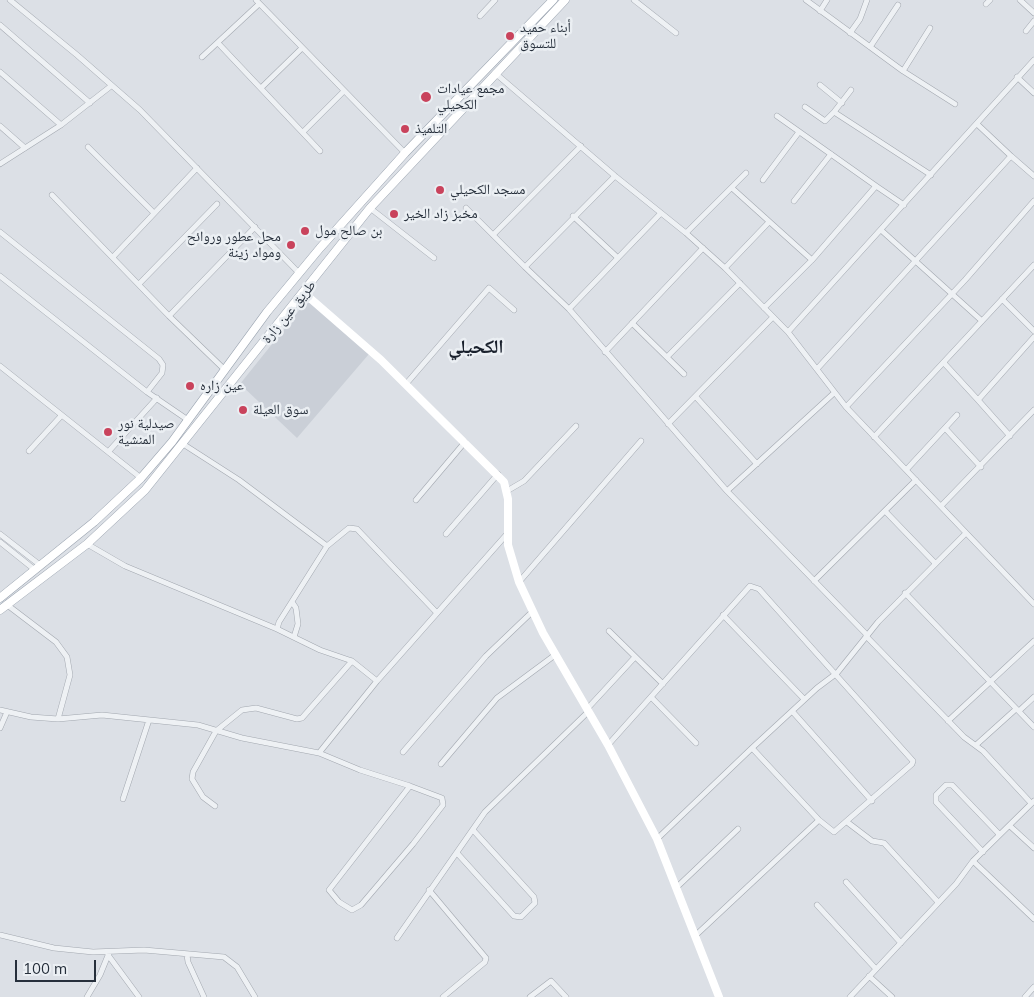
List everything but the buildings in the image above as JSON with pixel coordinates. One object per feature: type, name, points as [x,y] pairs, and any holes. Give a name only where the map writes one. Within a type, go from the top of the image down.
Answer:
[{"type":"main road","name":"طريق عين زارة","points":[[3,607],[88,544],[139,496],[280,324],[370,208],[565,0]]},
{"type":"main road","name":"طريق عين زارة","points":[[0,598],[94,522],[141,478],[188,420],[267,312],[320,248],[405,153],[550,1]]},
{"type":"main road","points":[[320,248],[332,257]]},
{"type":"main road","points":[[304,293],[406,384],[498,474],[507,491],[507,534],[512,564],[519,582],[554,655],[608,745],[657,839],[719,997]]},
{"type":"main road","points":[[267,312],[280,324]]},
{"type":"street","points":[[10,0],[146,117],[300,273]]},
{"type":"street","points":[[480,16],[495,0]]},
{"type":"street","points":[[634,0],[676,33]]},
{"type":"street","points":[[806,0],[870,47],[955,104]]},
{"type":"street","points":[[820,11],[827,0]]},
{"type":"street","points":[[850,33],[860,19],[867,0]]},
{"type":"street","points":[[1020,0],[1034,13]]},
{"type":"street","points":[[202,57],[258,2],[405,153]]},
{"type":"street","points":[[870,47],[898,5]]},
{"type":"street","points":[[1026,31],[1034,21]]},
{"type":"street","points":[[0,26],[90,103]]},
{"type":"street","points":[[903,70],[930,28]]},
{"type":"street","points":[[218,43],[320,151]]},
{"type":"street","points":[[261,88],[302,48]]},
{"type":"street","points":[[788,332],[1034,60]]},
{"type":"street","points":[[0,72],[61,125]]},
{"type":"street","points":[[495,73],[725,268],[788,332],[846,407],[1034,604]]},
{"type":"street","points":[[1017,77],[1034,93]]},
{"type":"street","points":[[820,85],[842,103]]},
{"type":"street","points":[[0,164],[61,125],[111,86]]},
{"type":"street","points":[[805,107],[825,121],[851,90]]},
{"type":"street","points":[[303,132],[344,91]]},
{"type":"street","points":[[834,112],[931,175]]},
{"type":"street","points":[[777,116],[904,205]]},
{"type":"street","points":[[977,124],[1034,176]]},
{"type":"street","points":[[0,126],[25,148]]},
{"type":"street","points":[[763,180],[799,132]]},
{"type":"street","points":[[493,234],[581,146]]},
{"type":"street","points":[[88,147],[154,212]]},
{"type":"street","points":[[794,201],[831,154]]},
{"type":"street","points":[[816,369],[1011,156]]},
{"type":"street","points":[[112,257],[196,168]]},
{"type":"street","points":[[686,233],[746,173]]},
{"type":"street","points":[[525,267],[573,216],[615,176]]},
{"type":"street","points":[[764,308],[812,260],[876,186]]},
{"type":"street","points":[[732,188],[812,260]]},
{"type":"street","points":[[52,195],[169,316],[225,370]]},
{"type":"street","points":[[846,407],[1034,201]]},
{"type":"street","points":[[138,284],[217,204]]},
{"type":"street","points":[[370,208],[434,258]]},
{"type":"street","points":[[466,208],[569,309],[727,491],[948,721],[964,737],[976,745],[1033,802],[1010,826],[999,834],[956,884],[850,997]]},
{"type":"street","points":[[569,309],[660,213]]},
{"type":"street","points":[[573,216],[618,258]]},
{"type":"street","points":[[725,268],[769,222]]},
{"type":"street","points":[[169,316],[255,227]]},
{"type":"street","points":[[881,230],[982,321]]},
{"type":"street","points":[[0,232],[159,359],[163,366],[162,373],[147,392]]},
{"type":"street","points":[[605,352],[702,248]]},
{"type":"street","points":[[874,437],[1034,265]]},
{"type":"street","points":[[0,276],[147,392],[188,420]]},
{"type":"street","points":[[667,357],[740,283]]},
{"type":"street","points":[[406,384],[489,288],[514,310]]},
{"type":"street","points":[[1002,299],[1034,331]]},
{"type":"street","points":[[668,424],[773,317]]},
{"type":"street","points":[[632,323],[684,374]]},
{"type":"street","points":[[978,400],[1034,338]]},
{"type":"street","points":[[944,363],[1010,436]]},
{"type":"street","points":[[0,366],[61,416],[110,451],[141,478]]},
{"type":"street","points":[[727,491],[834,393]]},
{"type":"street","points":[[696,397],[757,464]]},
{"type":"street","points":[[110,451],[157,398]]},
{"type":"street","points":[[941,506],[981,467],[1034,410]]},
{"type":"street","points":[[907,470],[957,415]]},
{"type":"street","points":[[29,451],[61,416]]},
{"type":"street","points":[[507,491],[524,481],[576,426]]},
{"type":"street","points":[[946,428],[981,467]]},
{"type":"street","points":[[416,500],[465,441]]},
{"type":"street","points":[[519,582],[641,441]]},
{"type":"street","points":[[183,444],[238,480],[328,546]]},
{"type":"street","points":[[446,534],[498,474]]},
{"type":"street","points":[[814,582],[916,480]]},
{"type":"street","points":[[885,511],[935,563]]},
{"type":"street","points":[[277,629],[279,622],[328,546],[349,528],[357,529],[437,613]]},
{"type":"street","points":[[657,839],[804,699],[837,673],[866,635],[905,593],[966,533]]},
{"type":"street","points":[[0,534],[37,568]]},
{"type":"street","points":[[319,753],[377,681],[507,534]]},
{"type":"street","points":[[0,542],[37,568]]},
{"type":"street","points":[[88,544],[125,566],[352,662],[377,681]]},
{"type":"street","points":[[608,745],[746,588],[755,586],[837,673],[913,761],[872,800],[834,832],[819,820],[752,748]]},
{"type":"street","points":[[905,593],[1034,727]]},
{"type":"street","points":[[292,602],[296,608],[298,624],[294,637]]},
{"type":"street","points":[[3,607],[56,642],[67,657],[70,675],[58,719]]},
{"type":"street","points":[[403,752],[486,656],[532,612]]},
{"type":"street","points":[[723,615],[804,699]]},
{"type":"street","points":[[609,631],[663,684]]},
{"type":"street","points":[[948,721],[1034,640]]},
{"type":"street","points":[[441,764],[497,698],[554,655]]},
{"type":"street","points":[[397,938],[495,801],[588,710],[635,657]]},
{"type":"street","points":[[215,806],[203,797],[192,779],[193,772],[216,731],[242,710],[256,708],[297,720],[302,718],[352,662]]},
{"type":"street","points":[[651,697],[696,743]]},
{"type":"street","points":[[976,745],[1034,697]]},
{"type":"street","points":[[0,710],[31,717],[58,719],[102,715],[198,725],[216,731],[319,753],[410,786],[442,798],[443,805],[361,905],[352,910],[339,902],[329,890],[410,786]]},
{"type":"street","points":[[792,711],[872,800]]},
{"type":"street","points":[[0,728],[7,712]]},
{"type":"street","points":[[122,799],[149,720]]},
{"type":"street","points":[[983,852],[936,802],[936,795],[946,785],[952,785],[999,834]]},
{"type":"street","points":[[696,935],[819,820]]},
{"type":"street","points":[[847,822],[872,841],[884,843],[938,902]]},
{"type":"street","points":[[1010,826],[1034,848]]},
{"type":"street","points":[[677,887],[738,829]]},
{"type":"street","points":[[457,853],[514,916],[521,917],[535,903],[534,896],[473,830]]},
{"type":"street","points":[[973,862],[1034,919]]},
{"type":"street","points":[[846,882],[901,943]]},
{"type":"street","points":[[430,890],[486,958],[485,962],[443,997]]},
{"type":"street","points":[[817,906],[876,969]]},
{"type":"street","points":[[0,935],[54,948],[109,954],[144,950],[229,958],[237,967],[255,997]]},
{"type":"street","points":[[87,997],[109,954]]},
{"type":"street","points":[[109,954],[139,997]]},
{"type":"street","points":[[187,955],[188,962],[204,997]]},
{"type":"street","points":[[869,976],[892,997]]},
{"type":"street","points":[[530,997],[551,981],[566,997]]},
{"type":"street","points":[[1025,997],[1034,987]]},
{"type":"shaded area","points":[[305,303],[311,303],[369,354],[297,438],[240,384]]},
{"type":"place","name":"أبناء حميد للتسوق","points":[[510,36]]},
{"type":"place","name":"مجمع عيادات الكحيلي","points":[[426,97]]},
{"type":"place","name":"التلميذ","points":[[405,129]]},
{"type":"place","name":"مسجد الكحيلي","points":[[440,190]]},
{"type":"place","name":"مخبز زاد الخير","points":[[394,214]]},
{"type":"place","name":"بن صالح مول","points":[[305,231]]},
{"type":"place","name":"محل عطور وروائح ومواد زينة","points":[[291,245]]},
{"type":"place","name":"عين زاره","points":[[190,386]]},
{"type":"place","name":"سوق العيلة","points":[[243,410]]},
{"type":"place","name":"صيدلية نور المنشية","points":[[108,432]]},
{"type":"district","name":"الكحيلي","points":[[476,347]]}]
